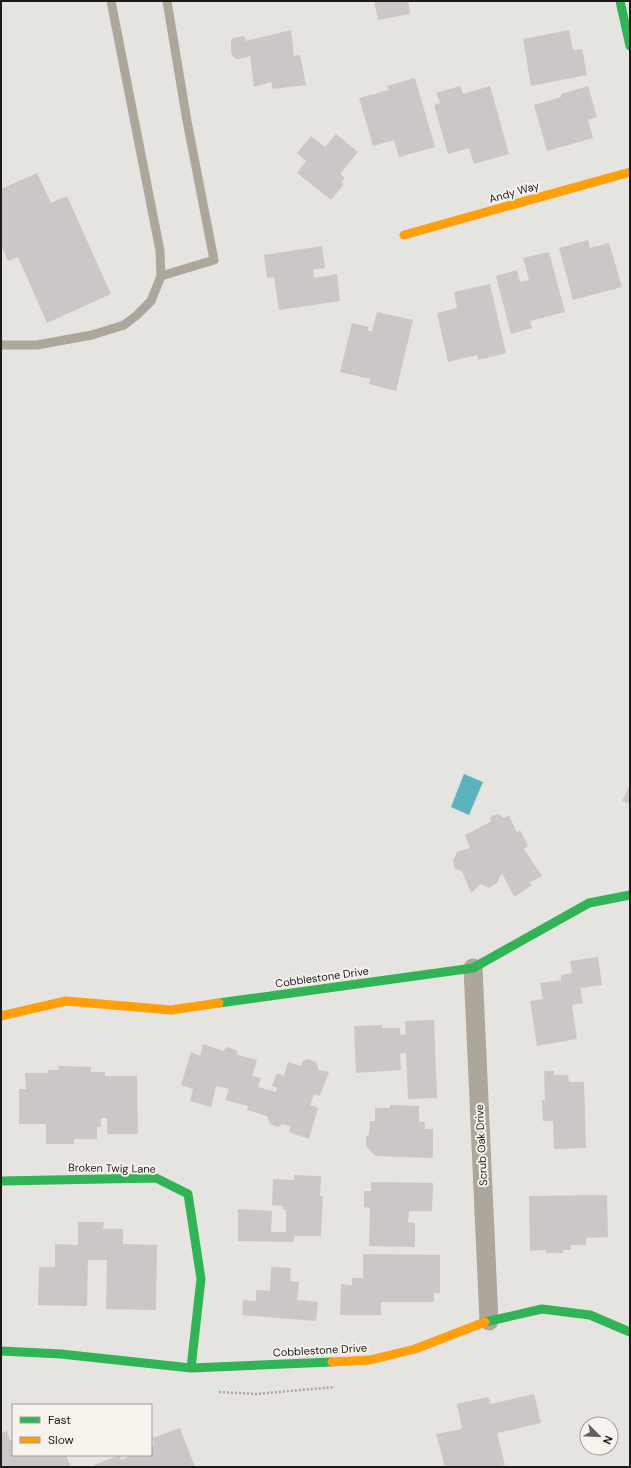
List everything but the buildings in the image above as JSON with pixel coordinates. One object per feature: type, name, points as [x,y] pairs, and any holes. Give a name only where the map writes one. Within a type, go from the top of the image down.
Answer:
[{"type":"street","points":[[620,1],[630,46]]},
{"type":"street","name":"Andy Way","points":[[404,235],[630,172]]},
{"type":"street","name":"Cobblestone Drive","points":[[1,1016],[66,1001],[172,1010],[473,968],[589,903],[630,895]]},
{"type":"street","name":"Scrub Oak Drive","points":[[473,968],[489,1321]]},
{"type":"street","name":"Broken Twig Lane","points":[[1,1180],[156,1178],[188,1194],[201,1279],[191,1368]]},
{"type":"street","name":"Cobblestone Drive","points":[[1,1351],[62,1354],[191,1368],[370,1360],[414,1349],[489,1321],[542,1309],[590,1315],[630,1332]]},
{"type":"lane","points":[[1,345],[37,345],[92,335],[124,325],[151,301],[161,276],[160,251],[111,1]]},
{"type":"lane","points":[[161,276],[214,260],[187,121],[167,1]]},
{"type":"water","points":[[464,774],[483,782],[469,815],[451,807]]},
{"type":"traffic: fast","points":[[620,1],[630,46]]},
{"type":"traffic: fast","points":[[219,1003],[473,968],[589,903],[630,895]]},
{"type":"traffic: fast","points":[[1,1181],[156,1178],[188,1194],[201,1279],[191,1368]]},
{"type":"traffic: fast","points":[[485,1322],[542,1309],[590,1315],[630,1332]]},
{"type":"traffic: fast","points":[[1,1351],[61,1354],[191,1368],[332,1362]]},
{"type":"traffic: slow","points":[[404,235],[630,172]]},
{"type":"traffic: slow","points":[[1,1016],[66,1001],[171,1010],[219,1003]]},
{"type":"traffic: slow","points":[[332,1362],[370,1360],[415,1349],[485,1322]]}]
